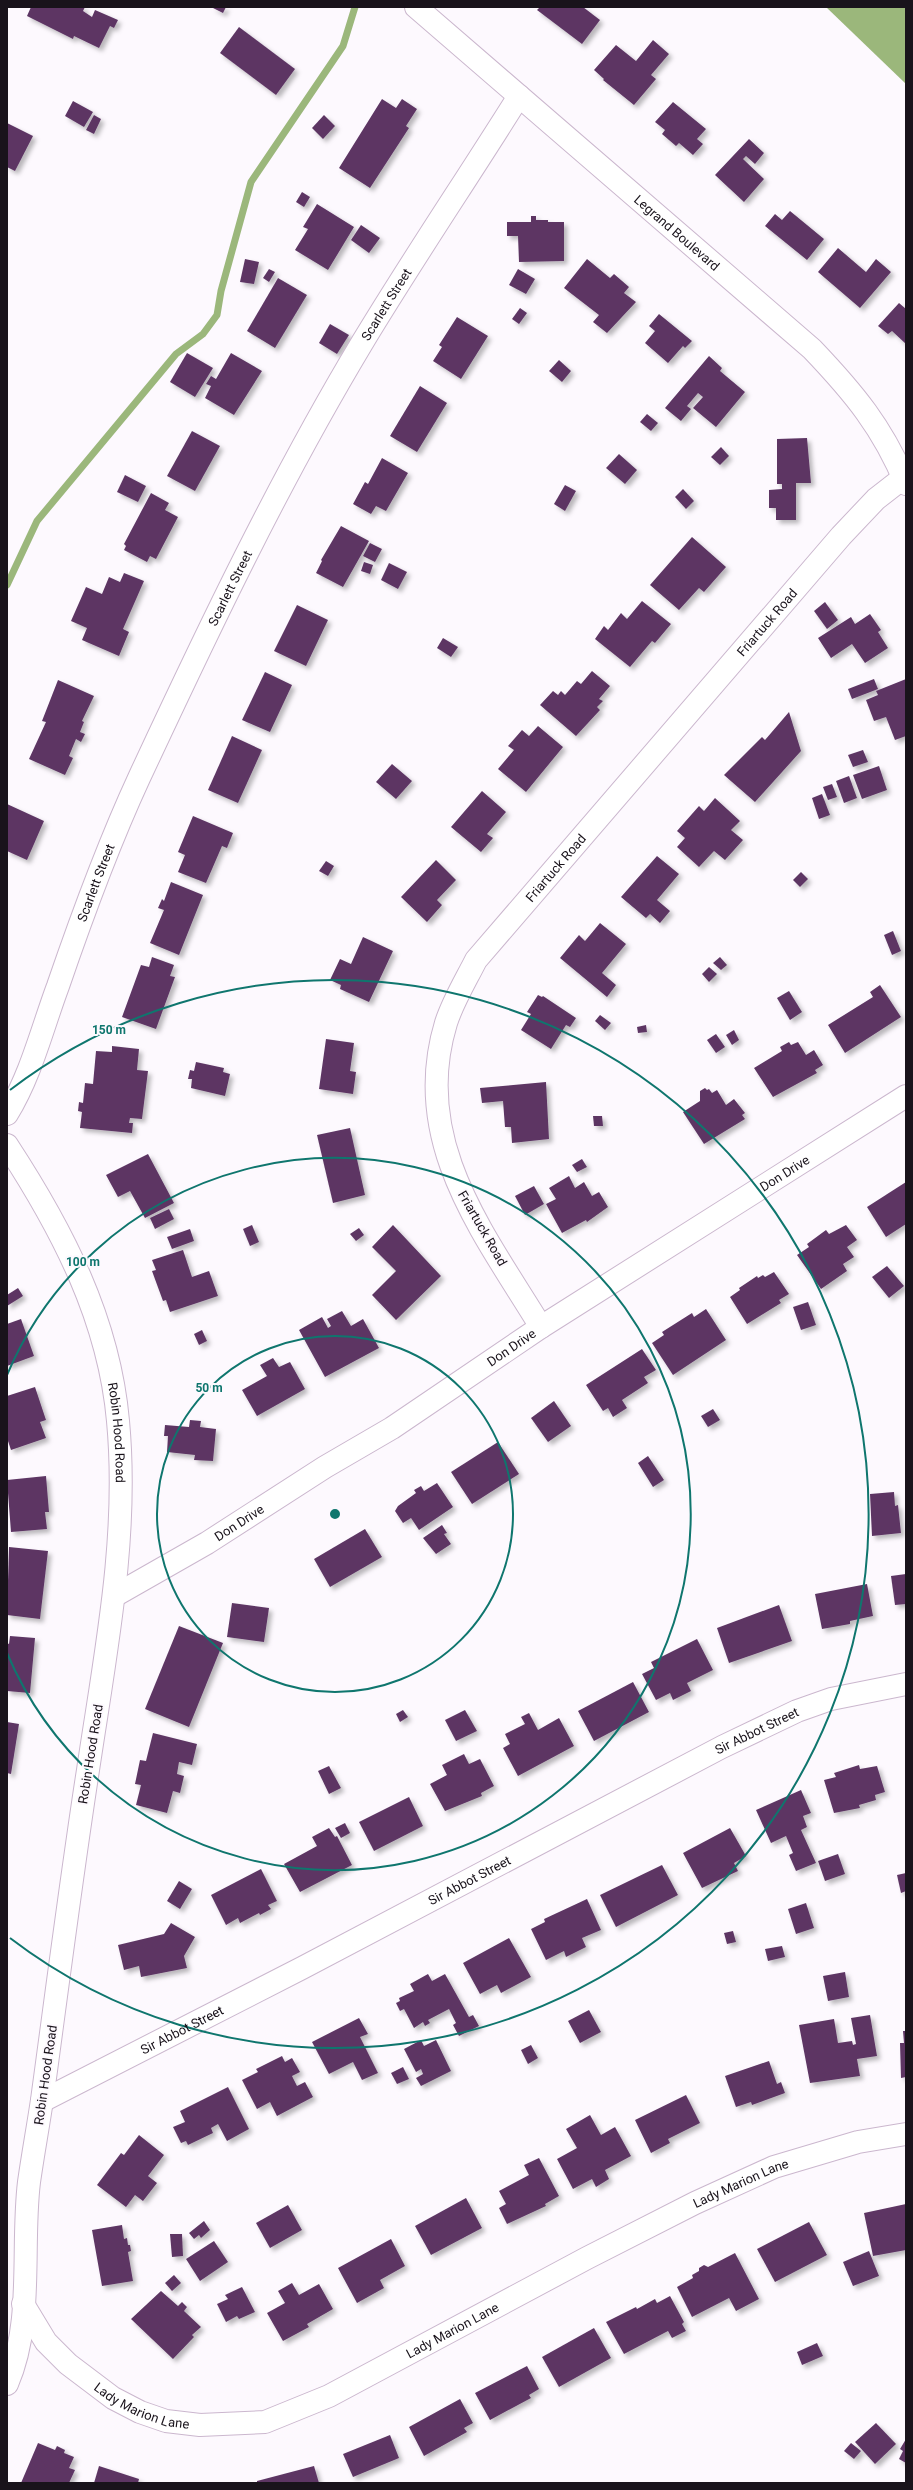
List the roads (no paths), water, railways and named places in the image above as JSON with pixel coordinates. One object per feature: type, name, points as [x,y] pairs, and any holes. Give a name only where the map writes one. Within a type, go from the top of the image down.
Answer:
[{"type":"street","name":"Legrand Boulevard","points":[[416,7],[812,349],[844,382],[874,419],[894,456],[905,481]]},
{"type":"street","name":"Scarlett Street","points":[[7,1114],[16,1099],[28,1069],[82,917],[122,815],[219,605],[291,469],[362,344],[520,96]]},
{"type":"street","name":"Friartuck Road","points":[[541,1327],[465,1201],[446,1157],[438,1118],[436,1082],[439,1050],[447,1022],[476,960],[841,536],[876,498],[905,481]]},
{"type":"street","name":"Don Drive","points":[[114,1596],[207,1543],[325,1467],[392,1428],[541,1327],[906,1096]]},
{"type":"street","name":"Robin Hood Road","points":[[7,1145],[61,1236],[83,1282],[110,1364],[119,1422],[120,1471],[114,1596],[69,1890],[42,2101],[29,2184],[23,2304],[19,2345],[7,2384]]},
{"type":"street","name":"Sir Abbot Street","points":[[42,2101],[302,1968],[722,1747],[797,1711],[831,1699],[906,1684]]},
{"type":"street","name":"Lady Marion Lane","points":[[23,2304],[46,2342],[68,2364],[113,2398],[140,2412],[166,2421],[200,2425],[265,2422],[329,2396],[587,2258],[695,2203],[774,2167],[858,2142],[906,2134]]},
{"type":"waterway","points":[[7,585],[37,521],[176,354],[203,334],[217,315],[221,291],[251,182],[343,46],[355,7]]}]
